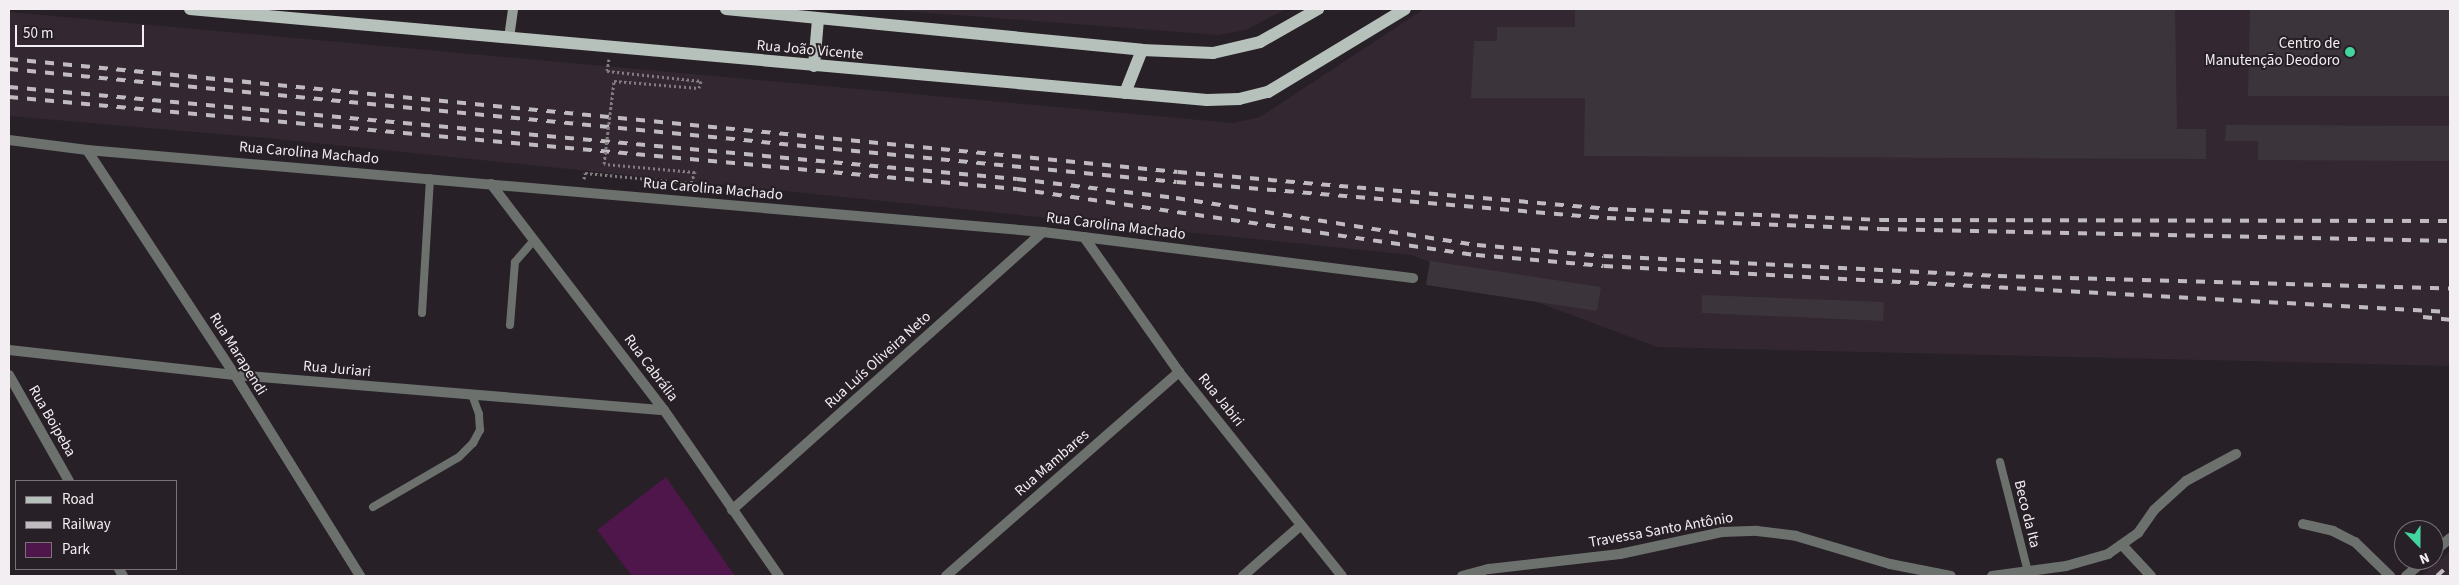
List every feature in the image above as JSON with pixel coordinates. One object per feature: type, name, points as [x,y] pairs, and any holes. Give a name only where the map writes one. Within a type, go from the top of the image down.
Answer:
[{"type":"main road","name":"Rua João Vicente","points":[[190,9],[1207,100],[1239,99],[1268,92],[1405,9]]},
{"type":"main road","points":[[509,38],[513,9]]},
{"type":"main road","name":"Rua João Vicente","points":[[726,9],[819,14],[1142,50],[1213,53],[1238,50],[1276,35],[1318,9]]},
{"type":"main road","points":[[814,66],[819,14]]},
{"type":"main road","points":[[1125,93],[1142,50]]},
{"type":"street","name":"Rua Carolina Machado","points":[[9,140],[88,150],[1043,232],[1413,278]]},
{"type":"street","name":"Rua Marapendi","points":[[88,150],[235,375],[360,576]]},
{"type":"street","name":"Rua Cabrália","points":[[491,184],[664,410],[779,576]]},
{"type":"street","name":"Rua Luís Oliveira Neto","points":[[732,510],[1043,232]]},
{"type":"street","name":"Rua Jabiri","points":[[1084,237],[1179,372],[1342,576]]},
{"type":"street","name":"Rua Juriari","points":[[9,350],[235,375],[664,410]]},
{"type":"street","name":"Rua Mambares","points":[[946,576],[1179,372]]},
{"type":"street","name":"Rua Boipeba","points":[[9,375],[68,480]]},
{"type":"street","points":[[1992,576],[2028,572],[2098,558],[2123,546],[2168,496],[2186,481],[2236,454]]},
{"type":"street","points":[[2303,524],[2333,531],[2355,542],[2390,576]]},
{"type":"street","points":[[1243,576],[1301,525]]},
{"type":"street","name":"Travessa Santo Antônio","points":[[1462,576],[1489,569],[1620,554],[1722,532],[1758,531],[1796,536],[1890,564],[1951,576]]},
{"type":"street","points":[[2123,546],[2151,576]]},
{"type":"lane","points":[[422,314],[430,178]]},
{"type":"lane","points":[[510,325],[515,262],[534,240]]},
{"type":"lane","points":[[373,507],[459,457],[473,443],[480,430],[479,414],[472,395]]},
{"type":"lane","name":"Beco da Ita","points":[[2000,462],[2028,572]]},
{"type":"path","points":[[584,192],[585,173],[692,183],[695,172],[604,164],[614,81],[699,88],[701,81],[607,70],[612,48]]},
{"type":"shaded area","points":[[879,9],[1286,9],[1246,30],[1218,35]]},
{"type":"shaded area","points":[[1424,9],[2450,9],[2450,366],[1657,347],[1411,255],[266,138],[9,116],[9,12],[1233,123],[1260,117]]},
{"type":"shaded area","points":[[2450,551],[2450,576],[2421,576],[2428,570],[2444,570],[2444,556]]},
{"type":"green space","points":[[666,477],[735,576],[632,576],[597,530]]},
{"type":"building","points":[[1575,9],[2175,9],[2177,129],[2206,129],[2206,159],[1584,156],[1585,98],[1471,98],[1474,41],[1497,41],[1497,27],[1575,27]]},
{"type":"building","name":"Centro de Manutenção Deodoro","points":[[2250,9],[2450,9],[2450,96],[2248,96]]},
{"type":"building","points":[[2226,125],[2450,126],[2450,161],[2258,160],[2258,141],[2225,141]]},
{"type":"building","points":[[1430,261],[1601,287],[1597,311],[1426,285]]},
{"type":"building","points":[[1702,295],[1884,302],[1883,321],[1702,313]]},
{"type":"railway","points":[[9,59],[1178,172],[1609,209],[1880,220],[2450,221]]},
{"type":"railway","points":[[9,69],[1177,182],[1607,218],[1880,229],[2450,241]]},
{"type":"railway","points":[[9,87],[1017,179],[1176,198],[1477,245],[1604,256],[1998,276],[2450,289]]},
{"type":"railway","points":[[9,97],[1017,189],[1476,255],[1604,266],[2450,312]]},
{"type":"railway","points":[[2423,317],[2450,320]]},
{"type":"railway","points":[[2437,576],[2450,564]]},
{"type":"place","name":"Centro de Manutenção Deodoro","points":[[2350,52]]}]
